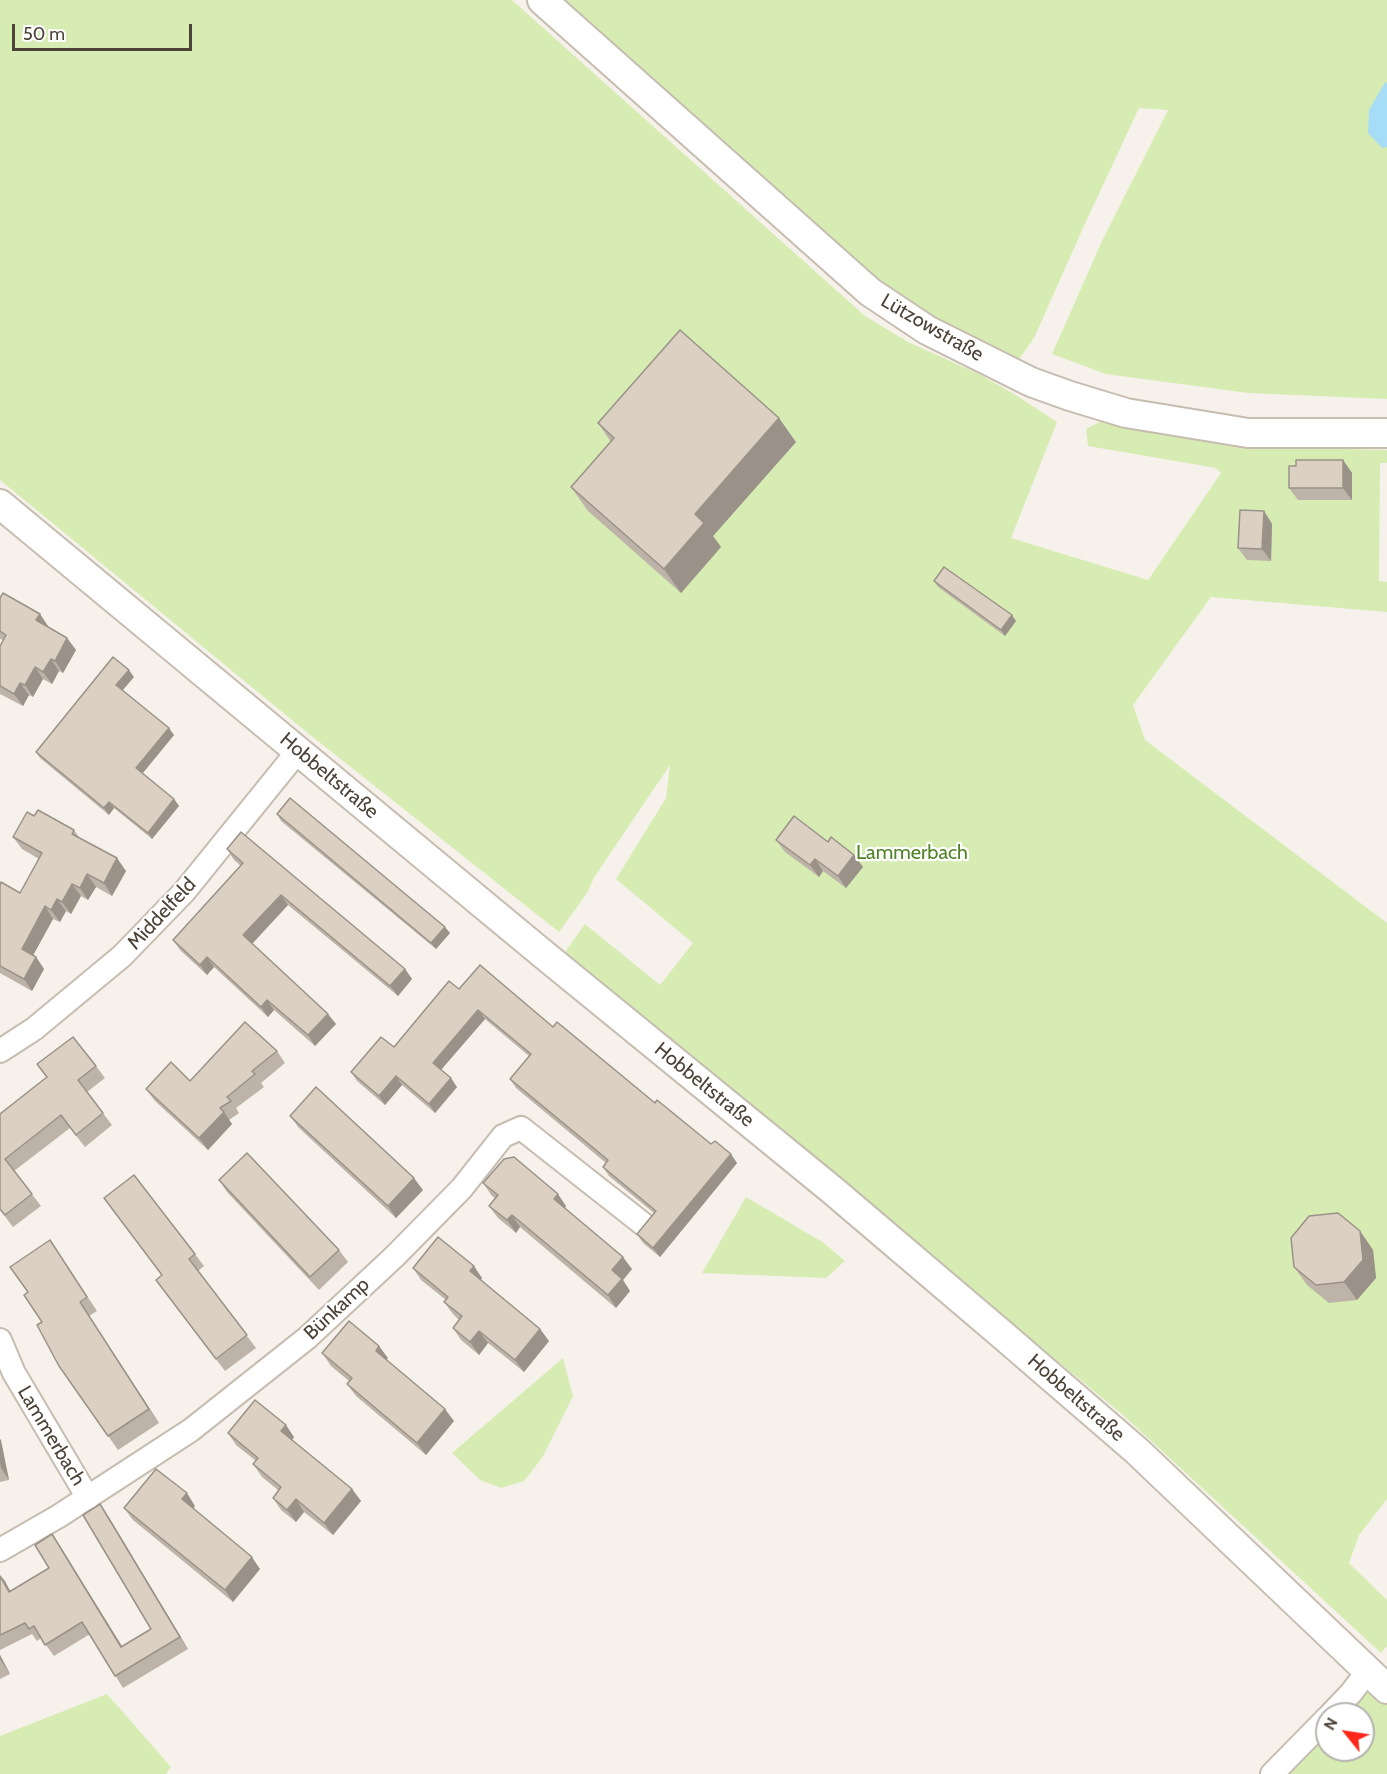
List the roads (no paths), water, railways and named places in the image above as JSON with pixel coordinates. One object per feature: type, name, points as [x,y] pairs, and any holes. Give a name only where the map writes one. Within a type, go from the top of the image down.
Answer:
[{"type":"street","name":"Lützowstraße","points":[[542,0],[870,292],[927,330],[1031,382],[1126,413],[1248,433],[1387,433]]},
{"type":"street","name":"Hobbeltstraße","points":[[0,504],[543,954],[831,1189],[1039,1366],[1137,1451],[1378,1680]]},
{"type":"street","name":"Middelfeld","points":[[0,1051],[34,1029],[122,956],[184,892],[298,751]]},
{"type":"street","name":"Bünkamp","points":[[0,1550],[26,1537],[191,1430],[307,1338],[394,1257],[462,1188],[503,1136],[521,1128],[643,1224]]},
{"type":"street","name":"Lammerbach","points":[[0,1340],[14,1373],[88,1498]]},
{"type":"street","points":[[1342,1702],[1351,1693],[1378,1680]]},
{"type":"street","points":[[1272,1774],[1315,1730]]},
{"type":"water","points":[[1387,82],[1387,147],[1382,148],[1368,133],[1369,110]]}]
